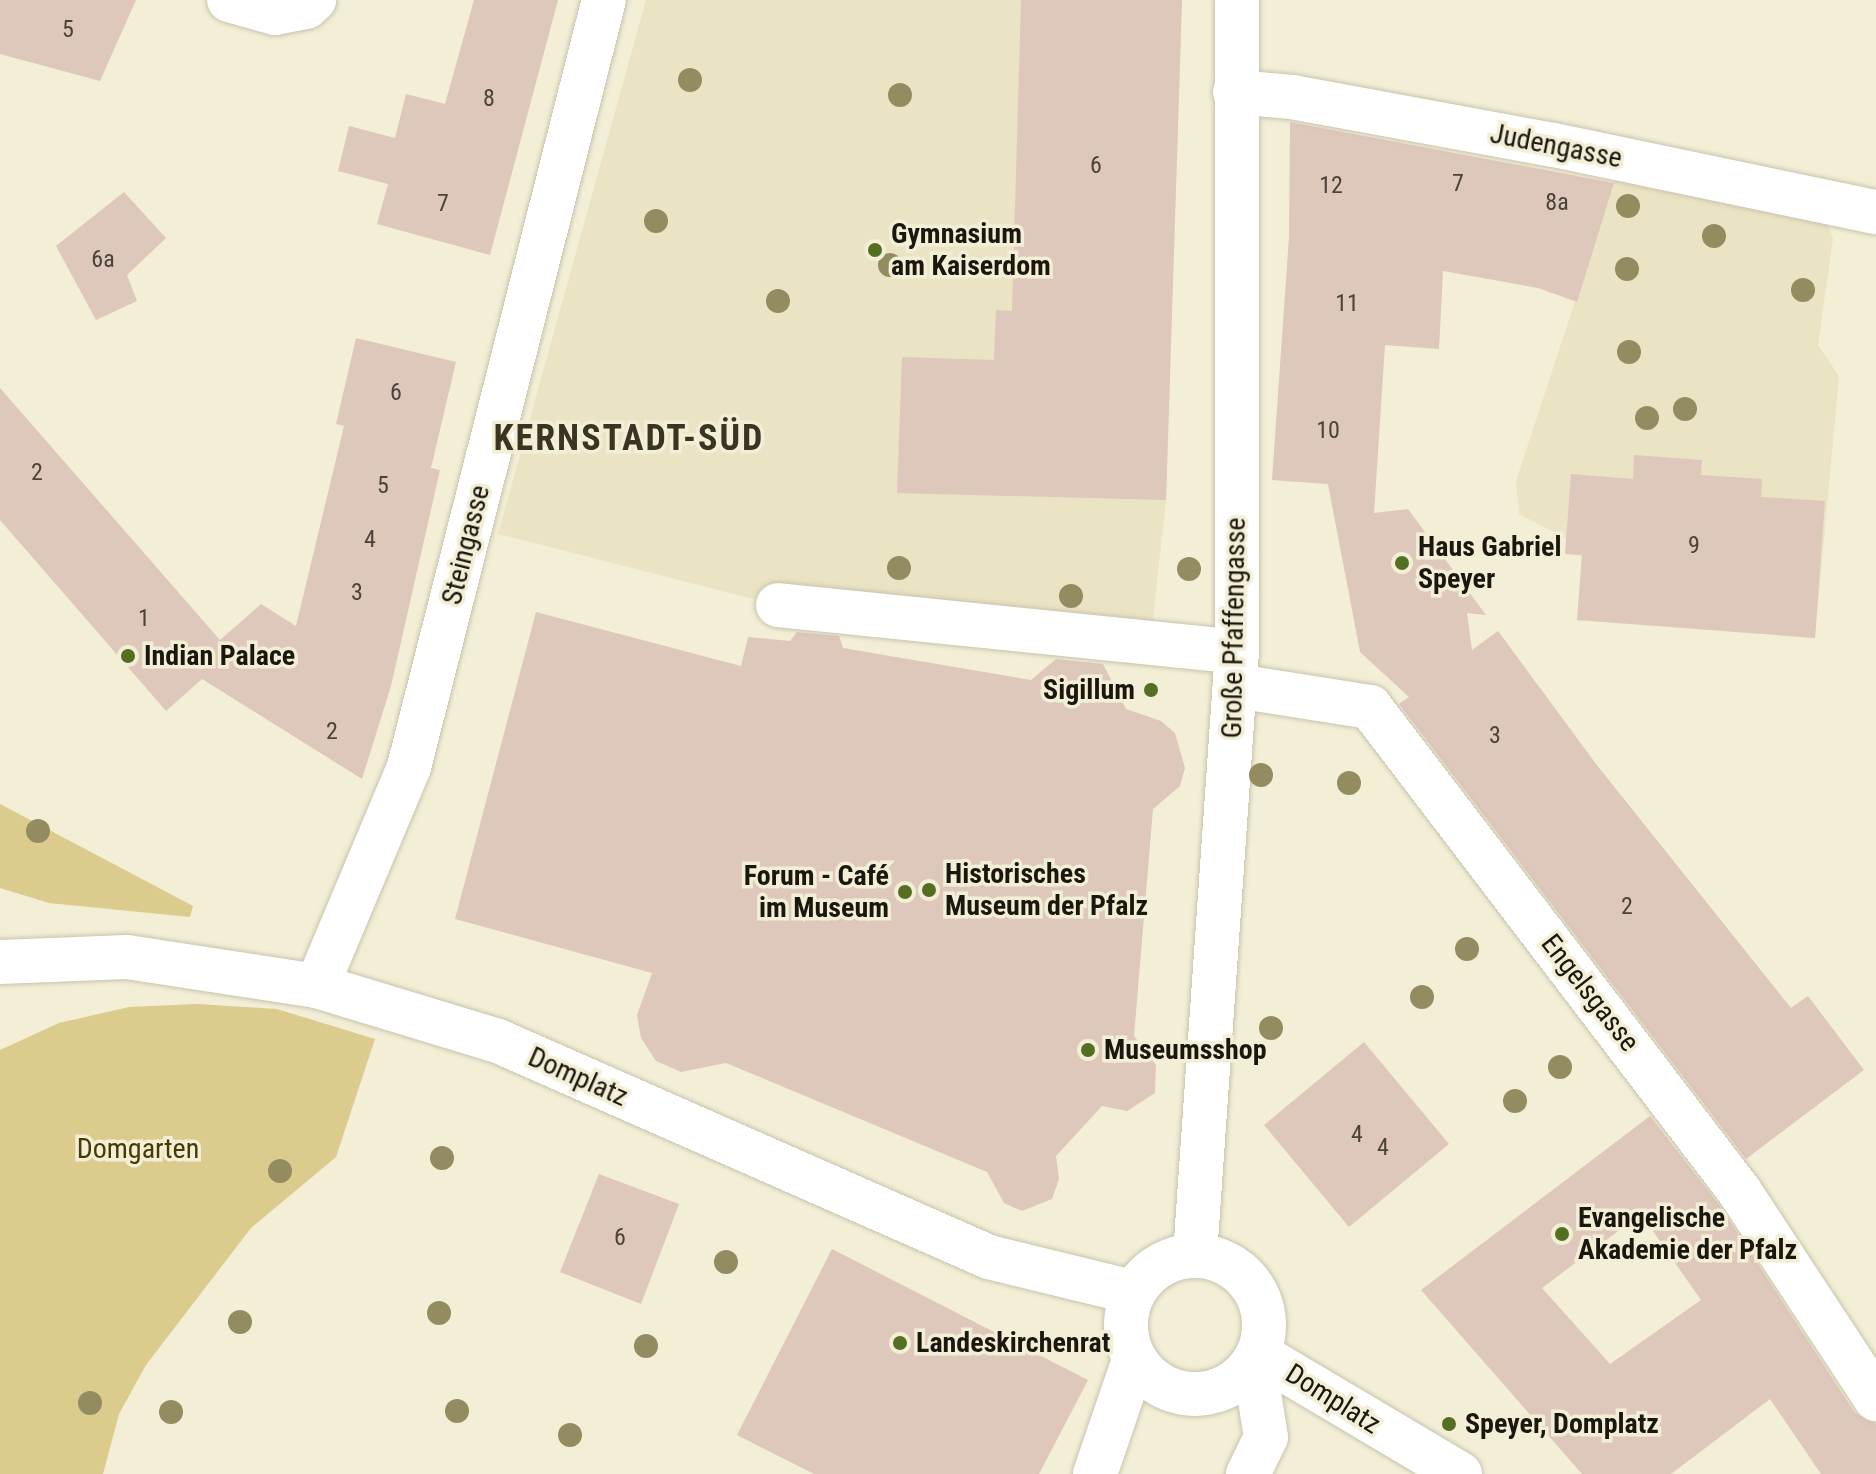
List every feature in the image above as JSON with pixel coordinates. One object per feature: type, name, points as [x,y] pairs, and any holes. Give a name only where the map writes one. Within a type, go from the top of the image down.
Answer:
[{"type":"street","points":[[229,0],[275,13],[306,7],[314,0]]},
{"type":"street","name":"Steingasse","points":[[317,986],[409,767],[604,0]]},
{"type":"street","name":"Große Pfaffengasse","points":[[1195,1255],[1236,669],[1237,0]]},
{"type":"street","name":"Judengasse","points":[[1235,92],[1292,97],[1554,145],[1876,212]]},
{"type":"street","name":"Engelsgasse","points":[[778,605],[1236,669],[1370,707],[1740,1192],[1876,1399]]},
{"type":"street","name":"Domplatz","points":[[0,962],[127,957],[317,986],[498,1041],[989,1257],[1133,1292]]},
{"type":"street","points":[[1095,1474],[1134,1360],[1126,1314],[1133,1292],[1171,1260],[1195,1255]]},
{"type":"street","name":"Domplatz","points":[[1195,1255],[1236,1268],[1252,1285],[1262,1303],[1265,1329],[1256,1359],[1257,1456]]},
{"type":"street","name":"Domplatz","points":[[1134,1360],[1167,1389],[1189,1395],[1226,1386],[1256,1359]]},
{"type":"street","name":"Domplatz","points":[[1256,1359],[1400,1460],[1460,1474]]},
{"type":"shaded area","name":"Gymnasium am Kaiserdom","points":[[646,0],[1182,0],[1166,500],[1150,644],[778,605],[498,534]]},
{"type":"shaded area","points":[[1616,177],[1826,219],[1833,239],[1818,345],[1839,376],[1815,638],[1577,620],[1582,556],[1566,554],[1566,538],[1519,514],[1516,481]]},
{"type":"green space","points":[[0,804],[193,906],[190,917],[49,903],[0,888]]},
{"type":"green space","name":"Domgarten","points":[[197,1004],[277,1009],[375,1039],[336,1157],[251,1228],[146,1365],[119,1414],[103,1474],[0,1474],[0,1050],[59,1023],[129,1007]]},
{"type":"building","points":[[0,0],[136,0],[100,81],[0,54]]},
{"type":"building","points":[[474,0],[558,0],[490,255],[377,224],[388,184],[338,171],[349,126],[395,138],[406,94],[445,104]]},
{"type":"building","points":[[1021,0],[1182,0],[1166,500],[897,493],[902,357],[994,360],[996,310],[1012,311]]},
{"type":"building","points":[[1290,122],[1614,183],[1577,302],[1538,288],[1443,271],[1439,349],[1385,345],[1374,513],[1408,509],[1486,615],[1467,613],[1472,650],[1498,631],[1596,764],[1791,1008],[1808,996],[1864,1070],[1746,1159],[1399,704],[1409,697],[1360,652],[1328,484],[1272,480],[1289,237]]},
{"type":"building","points":[[124,192],[166,238],[127,275],[137,301],[96,320],[56,246]]},
{"type":"building","points":[[356,338],[456,362],[431,468],[440,470],[391,686],[362,779],[202,679],[166,711],[0,520],[0,388],[220,640],[261,604],[296,626],[344,426],[336,424]]},
{"type":"building","points":[[1634,455],[1702,460],[1701,475],[1762,479],[1761,497],[1825,501],[1815,638],[1577,620],[1582,555],[1565,554],[1571,474],[1633,479]]},
{"type":"building","points":[[536,612],[741,666],[748,637],[790,641],[797,632],[839,636],[843,648],[1031,680],[1056,659],[1103,664],[1126,709],[1161,721],[1175,733],[1185,768],[1180,786],[1153,809],[1134,1036],[1156,1065],[1155,1093],[1127,1111],[1102,1106],[1056,1156],[1059,1179],[1052,1199],[1022,1211],[1004,1203],[987,1172],[726,1063],[681,1072],[656,1061],[641,1038],[637,1015],[652,973],[455,919]]},
{"type":"building","points":[[1364,1042],[1449,1144],[1349,1227],[1264,1125]]},
{"type":"building","points":[[1650,1116],[1720,1206],[1855,1413],[1876,1424],[1876,1474],[1821,1474],[1770,1399],[1671,1474],[1582,1474],[1421,1290]],"holes":[[[1641,1214],[1701,1300],[1610,1364],[1542,1288]]]},
{"type":"building","points":[[599,1174],[679,1204],[641,1304],[560,1272]]},
{"type":"building","name":"Landeskirchenrat","points":[[832,1249],[1088,1380],[1039,1474],[814,1474],[737,1435]]},
{"type":"place","name":"Gymnasium am Kaiserdom","points":[[875,250]]},
{"type":"place","name":"Haus Gabriel Speyer","points":[[1402,563]]},
{"type":"place","name":"Indian Palace","points":[[128,656]]},
{"type":"place","name":"Sigillum","points":[[1151,690]]},
{"type":"place","name":"Historisches Museum der Pfalz","points":[[929,890]]},
{"type":"place","name":"Forum - Café im Museum","points":[[905,892]]},
{"type":"place","name":"Museumsshop","points":[[1088,1050]]},
{"type":"place","name":"Evangelische Akademie der Pfalz","points":[[1562,1234]]},
{"type":"place","name":"Landeskirchenrat","points":[[900,1343]]},
{"type":"place","name":"Speyer, Domplatz","points":[[1449,1424]]},
{"type":"district","name":"KERNSTADT-SÜD","points":[[629,439]]}]
